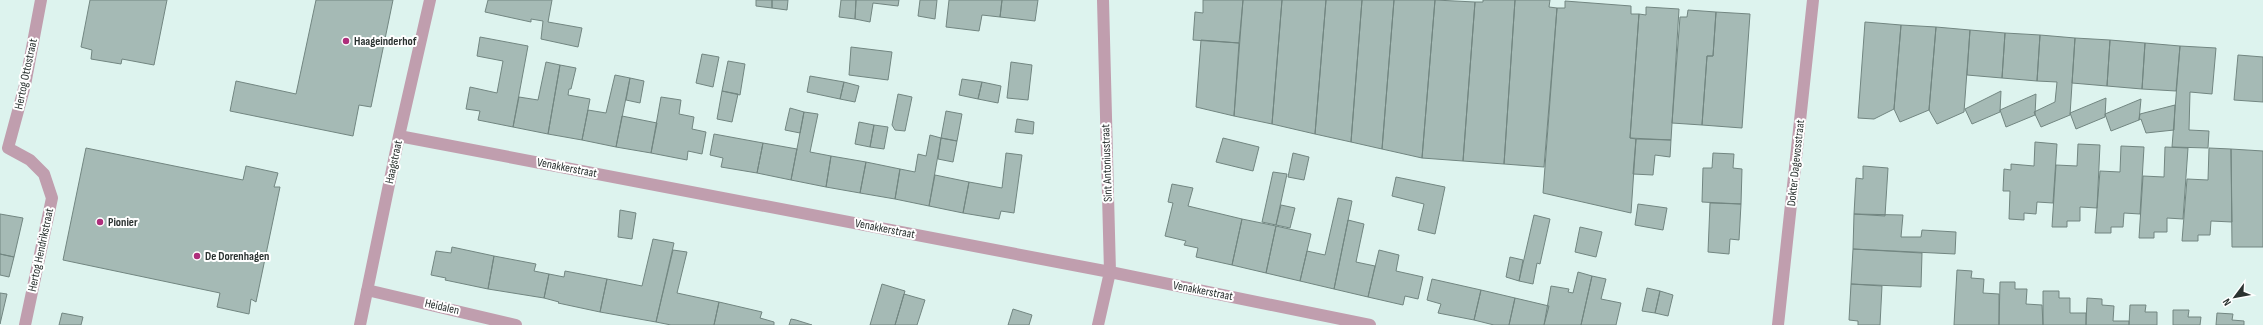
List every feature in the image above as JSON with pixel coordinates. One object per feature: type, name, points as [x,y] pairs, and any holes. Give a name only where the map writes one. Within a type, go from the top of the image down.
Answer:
[{"type":"street","name":"Hertog Ottostraat","points":[[4,148],[25,85],[41,0]]},
{"type":"street","name":"Haagstraat","points":[[360,325],[399,136],[430,0]]},
{"type":"street","name":"Sint Antoniusstraat","points":[[1098,325],[1110,272],[1103,0]]},
{"type":"street","name":"Dokter Dagevosstraat","points":[[1778,325],[1813,0]]},
{"type":"street","name":"Venakkerstraat","points":[[399,136],[1110,272],[1370,325]]},
{"type":"street","name":"Hertog Hendrikstraat","points":[[4,148],[30,160],[44,174],[52,198],[25,325]]},
{"type":"street","name":"Heidalen","points":[[367,290],[516,325]]},
{"type":"building","points":[[90,0],[167,0],[154,65],[122,59],[121,64],[91,59],[92,50],[81,47]]},
{"type":"building","name":"Haageinderhof","points":[[316,0],[393,0],[371,107],[359,105],[353,136],[230,111],[236,81],[296,94]]},
{"type":"building","points":[[488,0],[552,0],[548,22],[582,28],[578,47],[541,39],[543,21],[531,19],[531,22],[485,12]]},
{"type":"building","points":[[756,0],[772,0],[772,8],[756,6]]},
{"type":"building","points":[[772,0],[788,0],[787,10],[772,8]]},
{"type":"building","points":[[841,0],[856,0],[855,19],[839,17]]},
{"type":"building","points":[[856,0],[899,0],[898,6],[873,3],[870,22],[855,19]]},
{"type":"building","points":[[920,0],[937,0],[935,19],[918,16]]},
{"type":"building","points":[[949,0],[1002,0],[1000,17],[982,15],[979,31],[946,27]]},
{"type":"building","points":[[1002,0],[1038,0],[1035,21],[1000,17]]},
{"type":"building","points":[[1203,0],[1243,0],[1239,43],[1193,40],[1195,12],[1203,13]]},
{"type":"building","points":[[1243,0],[1282,0],[1272,124],[1234,116]]},
{"type":"building","points":[[1282,0],[1326,0],[1315,134],[1272,124]]},
{"type":"building","points":[[1326,0],[1362,0],[1351,142],[1315,134]]},
{"type":"building","points":[[1362,0],[1394,0],[1382,149],[1351,142]]},
{"type":"building","points":[[1394,0],[1435,0],[1422,158],[1382,149]]},
{"type":"building","points":[[1435,0],[1475,2],[1463,161],[1422,158]]},
{"type":"building","points":[[1483,0],[1515,0],[1504,164],[1463,161],[1475,2],[1483,2]]},
{"type":"building","points":[[1515,0],[1550,0],[1549,7],[1557,8],[1544,167],[1504,164]]},
{"type":"building","points":[[1565,1],[1631,6],[1631,14],[1639,14],[1630,138],[1636,139],[1631,213],[1543,193],[1557,8],[1565,8]]},
{"type":"building","points":[[1646,7],[1679,9],[1671,140],[1630,138],[1639,14],[1646,15]]},
{"type":"building","points":[[1688,10],[1716,12],[1713,56],[1707,56],[1702,125],[1672,123],[1680,17],[1687,17]]},
{"type":"building","points":[[1716,12],[1750,14],[1742,128],[1702,125],[1707,56],[1713,56]]},
{"type":"building","points":[[1865,22],[1901,25],[1894,109],[1874,119],[1858,118]]},
{"type":"building","points":[[1901,25],[1936,27],[1929,110],[1900,122],[1894,109]]},
{"type":"building","points":[[1936,27],[1970,30],[1964,112],[1937,124],[1929,110]]},
{"type":"building","points":[[1970,30],[2005,33],[2002,78],[1967,75]]},
{"type":"building","points":[[2005,33],[2040,35],[2037,81],[2002,78]]},
{"type":"building","points":[[2040,35],[2075,38],[2070,115],[2041,127],[2034,112],[2055,102],[2057,82],[2037,81]]},
{"type":"building","points":[[480,37],[528,46],[513,127],[478,120],[480,111],[466,109],[470,87],[497,93],[503,61],[477,56]]},
{"type":"building","points":[[2075,38],[2110,40],[2107,86],[2072,83]]},
{"type":"building","points":[[1201,40],[1239,43],[1234,116],[1196,107]]},
{"type":"building","points":[[2110,40],[2145,43],[2142,89],[2107,86]]},
{"type":"building","points":[[2145,43],[2180,46],[2176,91],[2142,89]]},
{"type":"building","points":[[2180,46],[2216,48],[2212,94],[2190,92],[2189,130],[2209,131],[2208,148],[2172,147]]},
{"type":"building","points":[[851,47],[892,52],[888,80],[849,75]]},
{"type":"building","points":[[702,54],[719,57],[713,87],[696,83]]},
{"type":"building","points":[[2238,55],[2263,57],[2263,102],[2234,100]]},
{"type":"building","points":[[728,61],[745,64],[740,95],[722,91]]},
{"type":"building","points":[[546,62],[560,65],[548,134],[513,127],[519,97],[538,100]]},
{"type":"building","points":[[1011,62],[1032,65],[1028,100],[1007,98]]},
{"type":"building","points":[[560,65],[576,68],[568,95],[590,99],[582,140],[548,134]]},
{"type":"building","points":[[615,75],[630,78],[616,147],[582,140],[588,110],[606,113]]},
{"type":"building","points":[[810,76],[844,82],[840,99],[807,92]]},
{"type":"building","points":[[630,78],[644,81],[640,103],[626,100]]},
{"type":"building","points":[[962,79],[982,82],[978,99],[959,95]]},
{"type":"building","points":[[844,82],[859,86],[855,102],[840,99]]},
{"type":"building","points":[[982,82],[1001,86],[998,103],[978,99]]},
{"type":"building","points":[[722,91],[738,94],[732,122],[717,119]]},
{"type":"building","points":[[2001,91],[2000,112],[1972,124],[1965,109]]},
{"type":"building","points":[[898,94],[912,97],[905,131],[895,130],[892,125]]},
{"type":"building","points":[[2036,94],[2035,115],[2006,127],[2000,110]]},
{"type":"building","points":[[661,97],[681,100],[679,114],[694,117],[692,129],[706,132],[702,154],[688,151],[687,160],[651,153]]},
{"type":"building","points":[[2106,98],[2105,117],[2076,129],[2070,113]]},
{"type":"building","points":[[2141,99],[2139,120],[2111,131],[2105,114]]},
{"type":"building","points":[[2175,105],[2174,130],[2146,133],[2141,119],[2139,120],[2140,114]]},
{"type":"building","points":[[790,108],[804,112],[800,133],[785,130]]},
{"type":"building","points":[[946,111],[962,114],[957,141],[941,138]]},
{"type":"building","points":[[804,112],[818,114],[810,152],[831,156],[826,187],[791,180]]},
{"type":"building","points":[[622,116],[657,123],[651,153],[616,147]]},
{"type":"building","points":[[1017,119],[1034,122],[1033,134],[1015,132]]},
{"type":"building","points":[[859,122],[874,125],[870,147],[855,144]]},
{"type":"building","points":[[874,125],[888,127],[884,149],[870,147]]},
{"type":"building","points":[[714,134],[763,143],[757,173],[721,167],[723,158],[710,155]]},
{"type":"building","points":[[930,135],[941,138],[929,206],[895,199],[900,169],[915,172],[918,154],[926,156]]},
{"type":"building","points":[[941,138],[957,141],[953,162],[938,159]]},
{"type":"building","points":[[1223,138],[1259,147],[1253,171],[1216,162]]},
{"type":"building","points":[[1636,139],[1671,140],[1670,157],[1655,155],[1653,175],[1633,174]]},
{"type":"building","points":[[2035,142],[2057,144],[2053,203],[2037,202],[2036,214],[2024,213],[2024,220],[2009,219],[2010,191],[2003,191],[2004,169],[2011,170],[2011,164],[2034,166]]},
{"type":"building","points":[[763,143],[797,149],[791,180],[757,173]]},
{"type":"building","points":[[2078,144],[2100,145],[2097,208],[2080,207],[2080,221],[2067,221],[2067,227],[2052,227],[2056,165],[2077,166]]},
{"type":"building","points":[[2121,146],[2144,147],[2140,214],[2124,213],[2123,227],[2111,227],[2111,233],[2095,233],[2100,171],[2120,172]]},
{"type":"building","points":[[2165,147],[2188,148],[2183,219],[2167,218],[2167,232],[2154,232],[2154,238],[2139,238],[2143,176],[2164,177]]},
{"type":"building","points":[[86,148],[243,180],[246,166],[278,173],[274,187],[280,187],[256,302],[251,299],[249,314],[217,307],[220,293],[63,260]]},
{"type":"building","points":[[2209,148],[2231,149],[2232,222],[2211,221],[2210,235],[2198,235],[2198,241],[2182,241],[2187,179],[2208,180]]},
{"type":"building","points":[[2231,149],[2263,151],[2263,247],[2232,247]]},
{"type":"building","points":[[1006,153],[1022,155],[1014,213],[1001,211],[999,219],[963,213],[969,182],[1002,188]]},
{"type":"building","points":[[1293,153],[1309,157],[1304,180],[1288,177]]},
{"type":"building","points":[[1713,153],[1734,154],[1733,168],[1742,169],[1741,204],[1702,202],[1703,168],[1712,168]]},
{"type":"building","points":[[831,156],[866,162],[860,193],[826,187]]},
{"type":"building","points":[[866,162],[900,169],[895,199],[860,193]]},
{"type":"building","points":[[1863,166],[1888,168],[1885,216],[1854,214],[1856,178],[1863,179]]},
{"type":"building","points":[[1273,172],[1287,174],[1276,225],[1262,222]]},
{"type":"building","points":[[935,175],[969,182],[963,213],[929,206]]},
{"type":"building","points":[[1396,177],[1445,187],[1435,234],[1418,230],[1424,204],[1392,196]]},
{"type":"building","points":[[1172,184],[1193,188],[1188,206],[1242,219],[1232,265],[1196,257],[1198,248],[1184,245],[1186,241],[1165,236],[1173,203],[1168,202]]},
{"type":"building","points":[[1338,198],[1352,201],[1334,289],[1300,281],[1307,251],[1325,255]]},
{"type":"building","points":[[1710,203],[1741,204],[1739,240],[1730,239],[1729,254],[1708,252]]},
{"type":"building","points":[[1638,204],[1667,208],[1663,230],[1635,225]]},
{"type":"building","points":[[1281,205],[1295,208],[1290,228],[1276,225]]},
{"type":"building","points":[[620,210],[636,213],[632,239],[618,237]]},
{"type":"building","points":[[0,214],[23,218],[14,257],[0,254]]},
{"type":"building","points":[[1854,214],[1903,215],[1901,237],[1921,237],[1922,230],[1956,232],[1955,254],[1853,249]]},
{"type":"building","points":[[1534,215],[1550,219],[1540,264],[1537,263],[1533,284],[1519,281]]},
{"type":"building","points":[[1242,219],[1276,226],[1266,273],[1232,265]]},
{"type":"building","points":[[1348,220],[1364,224],[1356,262],[1375,266],[1368,297],[1334,289]]},
{"type":"building","points":[[1276,226],[1311,234],[1300,281],[1266,273]]},
{"type":"building","points":[[1580,227],[1602,232],[1596,257],[1575,252]]},
{"type":"building","points":[[653,239],[674,243],[656,322],[600,312],[607,279],[642,286]]},
{"type":"building","points":[[452,247],[494,256],[488,289],[445,280],[446,278],[431,275],[436,251],[451,253]]},
{"type":"building","points":[[1853,249],[1922,253],[1921,287],[1851,284]]},
{"type":"building","points":[[673,250],[687,252],[677,293],[719,302],[714,325],[671,325],[656,322]]},
{"type":"building","points":[[1379,250],[1399,255],[1396,271],[1423,277],[1418,299],[1405,296],[1403,305],[1368,297]]},
{"type":"building","points":[[0,254],[14,257],[9,277],[0,275]]},
{"type":"building","points":[[494,256],[536,264],[534,271],[549,274],[544,298],[488,289]]},
{"type":"building","points":[[1510,257],[1523,260],[1519,281],[1506,277]]},
{"type":"building","points":[[1957,270],[1972,271],[1971,278],[1984,279],[1983,293],[1999,294],[1999,325],[1954,325]]},
{"type":"building","points":[[565,271],[607,279],[600,312],[558,303],[559,302],[544,298],[549,274],[564,277]]},
{"type":"building","points":[[1578,272],[1592,276],[1581,325],[1544,325],[1551,286],[1569,289],[1568,292],[1573,293]]},
{"type":"building","points":[[1592,276],[1606,279],[1601,299],[1621,303],[1616,325],[1581,325]]},
{"type":"building","points":[[1432,279],[1481,290],[1474,320],[1438,313],[1441,304],[1427,300]]},
{"type":"building","points":[[2000,282],[2015,282],[2015,289],[2027,289],[2026,304],[2042,305],[2043,325],[1999,325]]},
{"type":"building","points":[[882,284],[905,291],[895,325],[870,325]]},
{"type":"building","points":[[1851,284],[1882,286],[1880,325],[1858,325],[1858,321],[1849,320]]},
{"type":"building","points":[[1647,288],[1660,291],[1655,313],[1642,311]]},
{"type":"building","points":[[1481,290],[1515,298],[1509,325],[1494,325],[1474,320]]},
{"type":"building","points":[[1660,291],[1673,295],[1668,316],[1655,313]]},
{"type":"building","points":[[2043,291],[2059,291],[2059,298],[2070,298],[2070,313],[2086,313],[2086,325],[2043,325]]},
{"type":"building","points":[[0,293],[7,294],[0,324]]},
{"type":"building","points":[[904,294],[925,300],[917,325],[895,325]]},
{"type":"building","points":[[1515,298],[1549,306],[1544,325],[1509,325]]},
{"type":"building","points":[[2087,298],[2102,299],[2102,305],[2114,306],[2113,321],[2129,321],[2129,325],[2086,325]]},
{"type":"building","points":[[719,302],[762,312],[760,318],[774,322],[774,325],[714,325]]},
{"type":"building","points":[[2130,305],[2146,305],[2145,312],[2157,312],[2157,325],[2129,325]]},
{"type":"building","points":[[1013,309],[1032,315],[1029,325],[1008,325]]},
{"type":"building","points":[[2173,310],[2189,310],[2188,317],[2201,317],[2200,325],[2173,325]]},
{"type":"building","points":[[62,313],[83,317],[81,325],[59,325]]},
{"type":"building","points":[[2217,313],[2233,314],[2232,320],[2244,321],[2244,325],[2216,325]]},
{"type":"building","points":[[791,319],[796,320],[812,325],[789,325]]},
{"type":"place","name":"Haageinderhof","points":[[346,41]]},
{"type":"place","name":"Pionier","points":[[100,222]]},
{"type":"place","name":"De Dorenhagen","points":[[197,256]]}]
